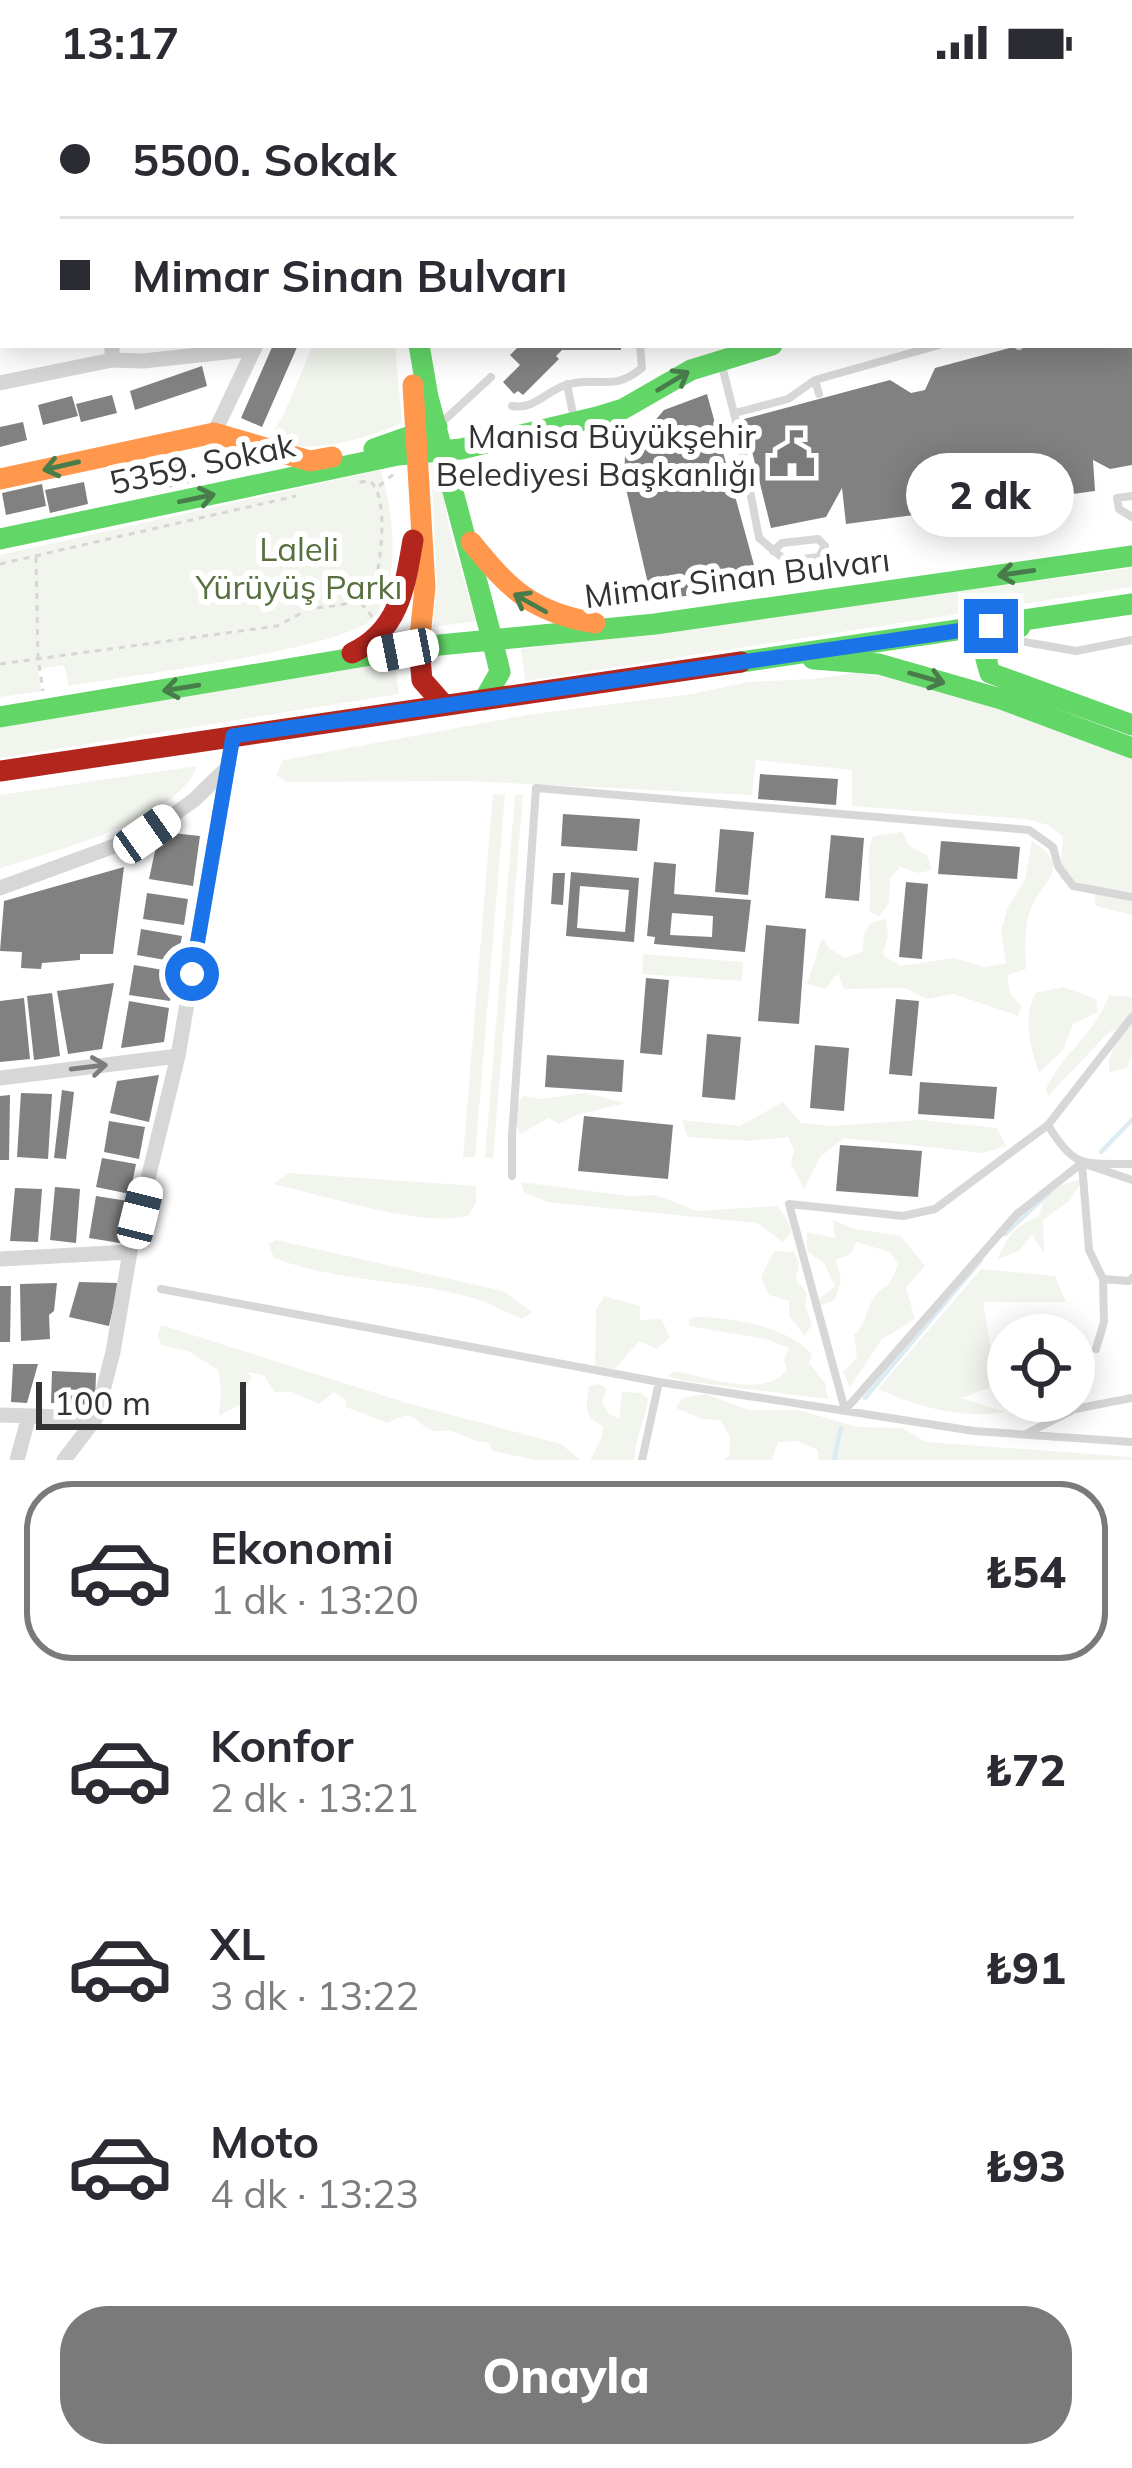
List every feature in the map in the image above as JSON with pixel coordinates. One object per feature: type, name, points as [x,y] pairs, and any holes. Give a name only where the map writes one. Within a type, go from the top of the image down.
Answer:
[{"type":"main road","points":[[408,348],[425,438],[443,452],[500,672],[484,700]]},
{"type":"main road","points":[[297,670],[366,648],[389,626],[402,602],[425,438],[419,348]]},
{"type":"main road","points":[[443,452],[623,409],[718,352],[749,348]]},
{"type":"main road","points":[[0,479],[214,433],[310,461],[425,438]]},
{"type":"main road","name":"5359. Sokak","points":[[0,539],[398,455],[425,438]]},
{"type":"main road","points":[[420,498],[425,587],[417,662],[430,697],[444,705]]},
{"type":"main road","points":[[463,532],[511,592],[538,610],[625,627]]},
{"type":"main road","name":"Mimar Sinan Bulvarı","points":[[492,639],[625,627],[1132,556]]},
{"type":"main road","points":[[0,771],[1127,606]]},
{"type":"main road","points":[[1036,619],[998,638],[986,659],[990,673],[1132,725]]},
{"type":"main road","points":[[0,717],[418,647],[492,639]]},
{"type":"main road","points":[[770,655],[879,664],[1001,699],[1132,748]]},
{"type":"street","points":[[0,383],[112,352],[236,348]]},
{"type":"street","points":[[214,433],[255,348]]},
{"type":"street","points":[[64,1460],[96,1418],[178,1056],[233,736]]},
{"type":"street","points":[[0,888],[147,834],[194,800],[227,768]]},
{"type":"street","points":[[0,1078],[178,1056]]},
{"type":"street","points":[[0,1259],[130,1252]]},
{"type":"street","points":[[0,1415],[96,1418]]},
{"type":"street","points":[[17,1460],[29,1416]]},
{"type":"lane","points":[[512,406],[524,408],[567,384],[626,382],[642,368],[640,348]]},
{"type":"lane","points":[[735,413],[788,399],[815,380],[928,348]]},
{"type":"lane","points":[[718,352],[759,538],[773,551],[785,561],[820,557],[825,546],[818,539],[782,543],[773,551]]},
{"type":"lane","points":[[425,438],[491,377]]},
{"type":"lane","points":[[815,380],[820,394]]},
{"type":"lane","points":[[567,384],[574,421]]},
{"type":"lane","points":[[1132,496],[1117,498],[1119,508],[1132,517]]},
{"type":"lane","points":[[946,634],[1076,651],[1132,640]]},
{"type":"lane","points":[[512,1176],[536,788],[1029,830],[1053,847],[1058,866],[1073,886],[1132,897]]},
{"type":"lane","points":[[844,1410],[789,1204],[903,1216],[934,1209],[1048,1125],[1132,1017]]},
{"type":"lane","points":[[1048,1125],[1064,1151],[1132,1180]]},
{"type":"lane","points":[[1082,1162],[1089,1250],[1103,1279],[1104,1322],[1096,1349]]},
{"type":"lane","points":[[844,1410],[1016,1214],[1082,1162],[1132,1163]]},
{"type":"lane","points":[[1103,1279],[1132,1278]]},
{"type":"lane","points":[[161,1289],[659,1382],[974,1432],[1132,1442]]},
{"type":"lane","points":[[642,1460],[659,1382]]},
{"type":"lane","points":[[1024,1435],[1076,1409],[1132,1398]]},
{"type":"path","points":[[378,487],[397,472]]},
{"type":"path","points":[[358,482],[378,487]]},
{"type":"path","points":[[0,664],[277,626],[309,609],[360,602],[373,595],[381,524],[378,487]]},
{"type":"path","points":[[0,564],[294,496]]},
{"type":"path","points":[[381,524],[394,523]]},
{"type":"path","points":[[36,555],[38,658],[44,693]]},
{"type":"path","points":[[767,589],[785,561]]},
{"type":"path","points":[[360,602],[375,621]]},
{"type":"green space","points":[[312,348],[395,348],[402,423],[336,444],[301,447],[267,442]]},
{"type":"green space","points":[[437,458],[449,529],[476,621],[433,627],[437,586],[431,459]]},
{"type":"green space","name":"Laleli Yürüyüş Parkı","points":[[380,470],[392,525],[391,568],[382,605],[372,619],[319,641],[276,651],[69,686],[64,665],[38,669],[41,691],[0,697],[0,555]]},
{"type":"green space","points":[[1132,568],[1132,587],[525,681],[521,649]]},
{"type":"green space","points":[[394,658],[399,694],[0,758],[0,727]]},
{"type":"green space","points":[[869,671],[992,706],[1132,757],[1132,915],[1096,906],[1093,886],[1060,879],[1063,837],[1048,825],[1026,819],[852,806],[852,770],[756,760],[752,795],[469,781],[286,782],[276,775],[283,760],[527,715],[748,682]]},
{"type":"green space","points":[[197,766],[186,785],[140,818],[0,868],[0,795]]},
{"type":"green space","points":[[493,794],[505,795],[475,1157],[463,1157]]},
{"type":"green space","points":[[515,795],[523,795],[493,1158],[485,1157]]},
{"type":"green space","points":[[902,832],[909,846],[927,855],[932,870],[918,873],[900,867],[890,878],[889,902],[879,917],[869,911],[870,845],[873,836]]},
{"type":"green space","points":[[1032,841],[1045,851],[1053,867],[1028,918],[1026,969],[1007,975],[1010,993],[1021,1006],[1018,1016],[954,994],[927,999],[905,988],[844,989],[838,973],[826,989],[807,984],[822,938],[845,958],[863,951],[864,934],[871,923],[886,918],[883,955],[900,966],[954,958],[985,967],[1006,963],[1001,931],[1008,907],[1025,880]]},
{"type":"green space","points":[[643,954],[743,962],[742,981],[642,974]]},
{"type":"green space","points":[[1063,987],[1096,999],[1098,1012],[1073,1024],[1063,1050],[1039,1073],[1029,1033],[1031,1003],[1035,993]]},
{"type":"green space","points":[[1109,995],[1132,997],[1128,1068],[1109,1072],[1120,1030],[1110,1031],[1048,1096],[1046,1089],[1053,1076],[1096,1021]]},
{"type":"green space","points":[[585,1093],[626,1103],[559,1124],[549,1118],[520,1134],[512,1114],[523,1096],[541,1099]]},
{"type":"green space","points":[[783,1102],[801,1123],[832,1126],[921,1120],[997,1128],[1006,1146],[983,1153],[844,1138],[820,1157],[804,1189],[791,1164],[794,1150],[788,1137],[750,1141],[687,1137],[682,1120],[740,1126]]},
{"type":"green space","points":[[289,1173],[476,1186],[476,1202],[469,1215],[451,1218],[402,1214],[273,1184]]},
{"type":"green space","points":[[1084,1178],[1070,1200],[1043,1220],[1044,1253],[1032,1235],[1019,1251],[998,1259],[1013,1233],[1038,1217],[1049,1189]]},
{"type":"green space","points":[[521,1182],[656,1195],[697,1211],[777,1206],[792,1232],[783,1242],[757,1223],[547,1202],[524,1192]]},
{"type":"green space","points":[[833,1220],[855,1229],[901,1236],[925,1266],[906,1288],[915,1319],[881,1340],[850,1387],[843,1372],[857,1357],[854,1335],[898,1264],[890,1252],[856,1242],[851,1254],[836,1260],[841,1280],[835,1300],[820,1306],[820,1298],[835,1286],[824,1263],[807,1251],[807,1232],[835,1238]]},
{"type":"green space","points":[[276,1240],[503,1291],[532,1312],[522,1319],[454,1293],[299,1266],[274,1258],[269,1244]]},
{"type":"green space","points":[[774,1251],[794,1252],[799,1263],[796,1280],[807,1293],[805,1305],[812,1324],[805,1336],[789,1316],[789,1301],[769,1295],[761,1277]]},
{"type":"green space","points":[[981,1269],[1055,1276],[1066,1302],[983,1302],[987,1389],[961,1398],[987,1406],[987,1414],[940,1410],[878,1389]]},
{"type":"green space","points":[[604,1296],[640,1306],[640,1320],[661,1319],[670,1337],[657,1349],[639,1341],[615,1369],[595,1366],[596,1310]]},
{"type":"green space","points":[[694,1317],[758,1325],[788,1336],[812,1354],[809,1363],[825,1383],[828,1399],[668,1376],[674,1371],[749,1385],[777,1379],[787,1370],[784,1360],[789,1348],[766,1339],[689,1326]]},
{"type":"green space","points":[[161,1325],[407,1403],[561,1444],[580,1460],[536,1460],[493,1451],[489,1443],[452,1431],[433,1431],[408,1416],[387,1423],[346,1407],[346,1400],[334,1392],[319,1404],[292,1392],[274,1392],[264,1375],[247,1372],[252,1378],[244,1390],[247,1401],[219,1416],[218,1370],[190,1352],[161,1345]]},
{"type":"green space","points":[[599,1384],[607,1389],[602,1401],[608,1413],[619,1419],[622,1392],[642,1393],[648,1399],[634,1460],[590,1460],[603,1426],[589,1414],[587,1400],[589,1386]]},
{"type":"green space","points":[[705,1394],[749,1410],[798,1410],[858,1427],[902,1428],[926,1442],[1132,1460],[818,1460],[818,1450],[797,1441],[778,1442],[772,1460],[724,1460],[730,1437],[720,1420],[702,1419],[676,1408],[683,1398]]},
{"type":"building","points":[[272,348],[297,348],[262,427],[241,418]]},
{"type":"building","points":[[517,348],[621,348],[562,350],[556,356],[559,359],[523,395],[514,394],[503,382],[520,365],[510,355]]},
{"type":"building","points":[[1010,348],[1132,348],[1132,465],[1110,469],[1093,460],[1095,491],[846,524],[842,488],[826,517],[771,528],[744,419],[890,380],[911,393],[925,390],[935,368]]},
{"type":"building","points":[[202,366],[207,386],[135,410],[130,391]]},
{"type":"building","points":[[707,394],[754,565],[739,588],[652,601],[624,480],[625,456],[664,410]]},
{"type":"building","points":[[112,395],[117,413],[81,422],[76,404]]},
{"type":"building","points":[[72,396],[78,416],[43,425],[38,405]]},
{"type":"building","points":[[23,422],[27,440],[0,447],[0,427]]},
{"type":"building","points":[[188,460],[193,482],[154,491],[149,469]]},
{"type":"building","points":[[145,461],[150,483],[110,492],[105,470]]},
{"type":"building","points":[[84,482],[88,504],[50,513],[45,490]]},
{"type":"building","points":[[42,484],[46,506],[6,515],[2,493]]},
{"type":"building","points":[[760,774],[838,779],[836,805],[758,799]]},
{"type":"building","points":[[563,814],[640,819],[637,851],[561,846]]},
{"type":"building","points":[[720,829],[754,832],[748,895],[715,892]]},
{"type":"building","points":[[172,833],[200,836],[193,886],[149,879],[161,839]]},
{"type":"building","points":[[831,835],[864,838],[859,901],[825,898]]},
{"type":"building","points":[[941,841],[1020,847],[1017,879],[938,874]]},
{"type":"building","points":[[654,862],[676,864],[674,894],[751,900],[745,952],[654,944],[655,937],[647,936]],"holes":[[[672,913],[713,916],[712,937],[670,935]]]},
{"type":"building","points":[[124,867],[113,954],[80,954],[80,960],[42,963],[41,969],[21,968],[22,952],[0,951],[4,901]]},
{"type":"building","points":[[571,872],[639,878],[634,942],[566,936]],"holes":[[[580,886],[629,890],[625,932],[577,928]]]},
{"type":"building","points":[[553,873],[565,873],[563,905],[551,904]]},
{"type":"building","points":[[906,882],[928,884],[922,959],[899,957]]},
{"type":"building","points":[[147,893],[188,899],[184,925],[143,919]]},
{"type":"building","points":[[766,925],[806,929],[799,1024],[758,1021]]},
{"type":"building","points":[[141,929],[182,936],[177,962],[137,955]]},
{"type":"building","points":[[134,965],[175,972],[170,1001],[129,995]]},
{"type":"building","points":[[646,978],[669,980],[662,1055],[640,1053]]},
{"type":"building","points":[[114,983],[102,1049],[68,1054],[57,991]]},
{"type":"building","points":[[52,993],[60,1056],[34,1060],[27,996]]},
{"type":"building","points":[[24,998],[30,1059],[0,1062],[0,1001]]},
{"type":"building","points":[[896,999],[919,1001],[912,1076],[889,1074]]},
{"type":"building","points":[[129,1001],[169,1008],[164,1042],[121,1048]]},
{"type":"building","points":[[707,1034],[741,1037],[735,1100],[702,1097]]},
{"type":"building","points":[[815,1045],[849,1048],[844,1111],[810,1108]]},
{"type":"building","points":[[547,1055],[624,1060],[622,1092],[545,1087]]},
{"type":"building","points":[[159,1075],[149,1122],[110,1113],[117,1081]]},
{"type":"building","points":[[920,1082],[997,1087],[994,1119],[918,1114]]},
{"type":"building","points":[[62,1090],[74,1092],[66,1159],[54,1158]]},
{"type":"building","points":[[21,1093],[52,1094],[48,1159],[17,1157]]},
{"type":"building","points":[[10,1095],[9,1160],[0,1160],[0,1096]]},
{"type":"building","points":[[584,1116],[673,1125],[668,1179],[578,1171]]},
{"type":"building","points":[[109,1121],[145,1127],[139,1159],[104,1152]]},
{"type":"building","points":[[840,1145],[922,1151],[918,1197],[836,1191]]},
{"type":"building","points":[[102,1158],[136,1164],[130,1194],[96,1187]]},
{"type":"building","points":[[55,1187],[80,1189],[76,1243],[50,1240]]},
{"type":"building","points":[[15,1188],[42,1189],[38,1242],[10,1241]]},
{"type":"building","points":[[96,1196],[128,1201],[120,1243],[89,1238]]},
{"type":"building","points":[[79,1282],[119,1283],[109,1326],[69,1317]]},
{"type":"building","points":[[57,1283],[54,1311],[49,1315],[50,1339],[21,1341],[20,1284]]},
{"type":"building","points":[[0,1286],[11,1286],[10,1342],[0,1342]]},
{"type":"building","points":[[13,1364],[38,1364],[27,1403],[11,1402]]},
{"type":"building","points":[[52,1371],[96,1373],[95,1405],[51,1403]]},
{"type":"waterway","points":[[1101,1152],[1132,1120]]},
{"type":"waterway","points":[[1005,1234],[1049,1193]]},
{"type":"waterway","points":[[865,1398],[981,1260]]},
{"type":"waterway","points":[[834,1460],[841,1428]]},
{"type":"traffic: fast","points":[[420,348],[428,397],[492,639]]},
{"type":"traffic: fast","points":[[0,539],[398,455],[461,449],[597,417],[623,409],[691,370],[762,348]]},
{"type":"traffic: fast","points":[[374,449],[437,427]]},
{"type":"traffic: fast","points":[[0,717],[419,647],[655,624],[1132,556]]},
{"type":"traffic: fast","points":[[741,662],[1132,604]]},
{"type":"traffic: fast","points":[[1020,627],[998,638],[986,659],[990,673],[1132,725]]},
{"type":"traffic: fast","points":[[484,700],[500,672],[492,639]]},
{"type":"traffic: fast","points":[[813,659],[879,664],[1001,699],[1132,748]]},
{"type":"traffic: slow","points":[[413,385],[425,587],[419,647]]},
{"type":"traffic: slow","points":[[0,479],[214,433],[310,461],[332,457]]},
{"type":"traffic: slow","points":[[471,542],[524,596],[555,612],[595,623]]},
{"type":"traffic: jam","points":[[352,653],[368,644],[390,620],[403,591],[413,540]]},
{"type":"traffic: jam","points":[[419,647],[422,680],[444,705]]},
{"type":"traffic: jam","points":[[0,771],[741,662]]},
{"type":"place","name":"Manisa Büyükşehir Belediyesi Başkanlığı","points":[[792,454]]},
{"type":"route","points":[[192,974],[233,736],[991,626]]}]
